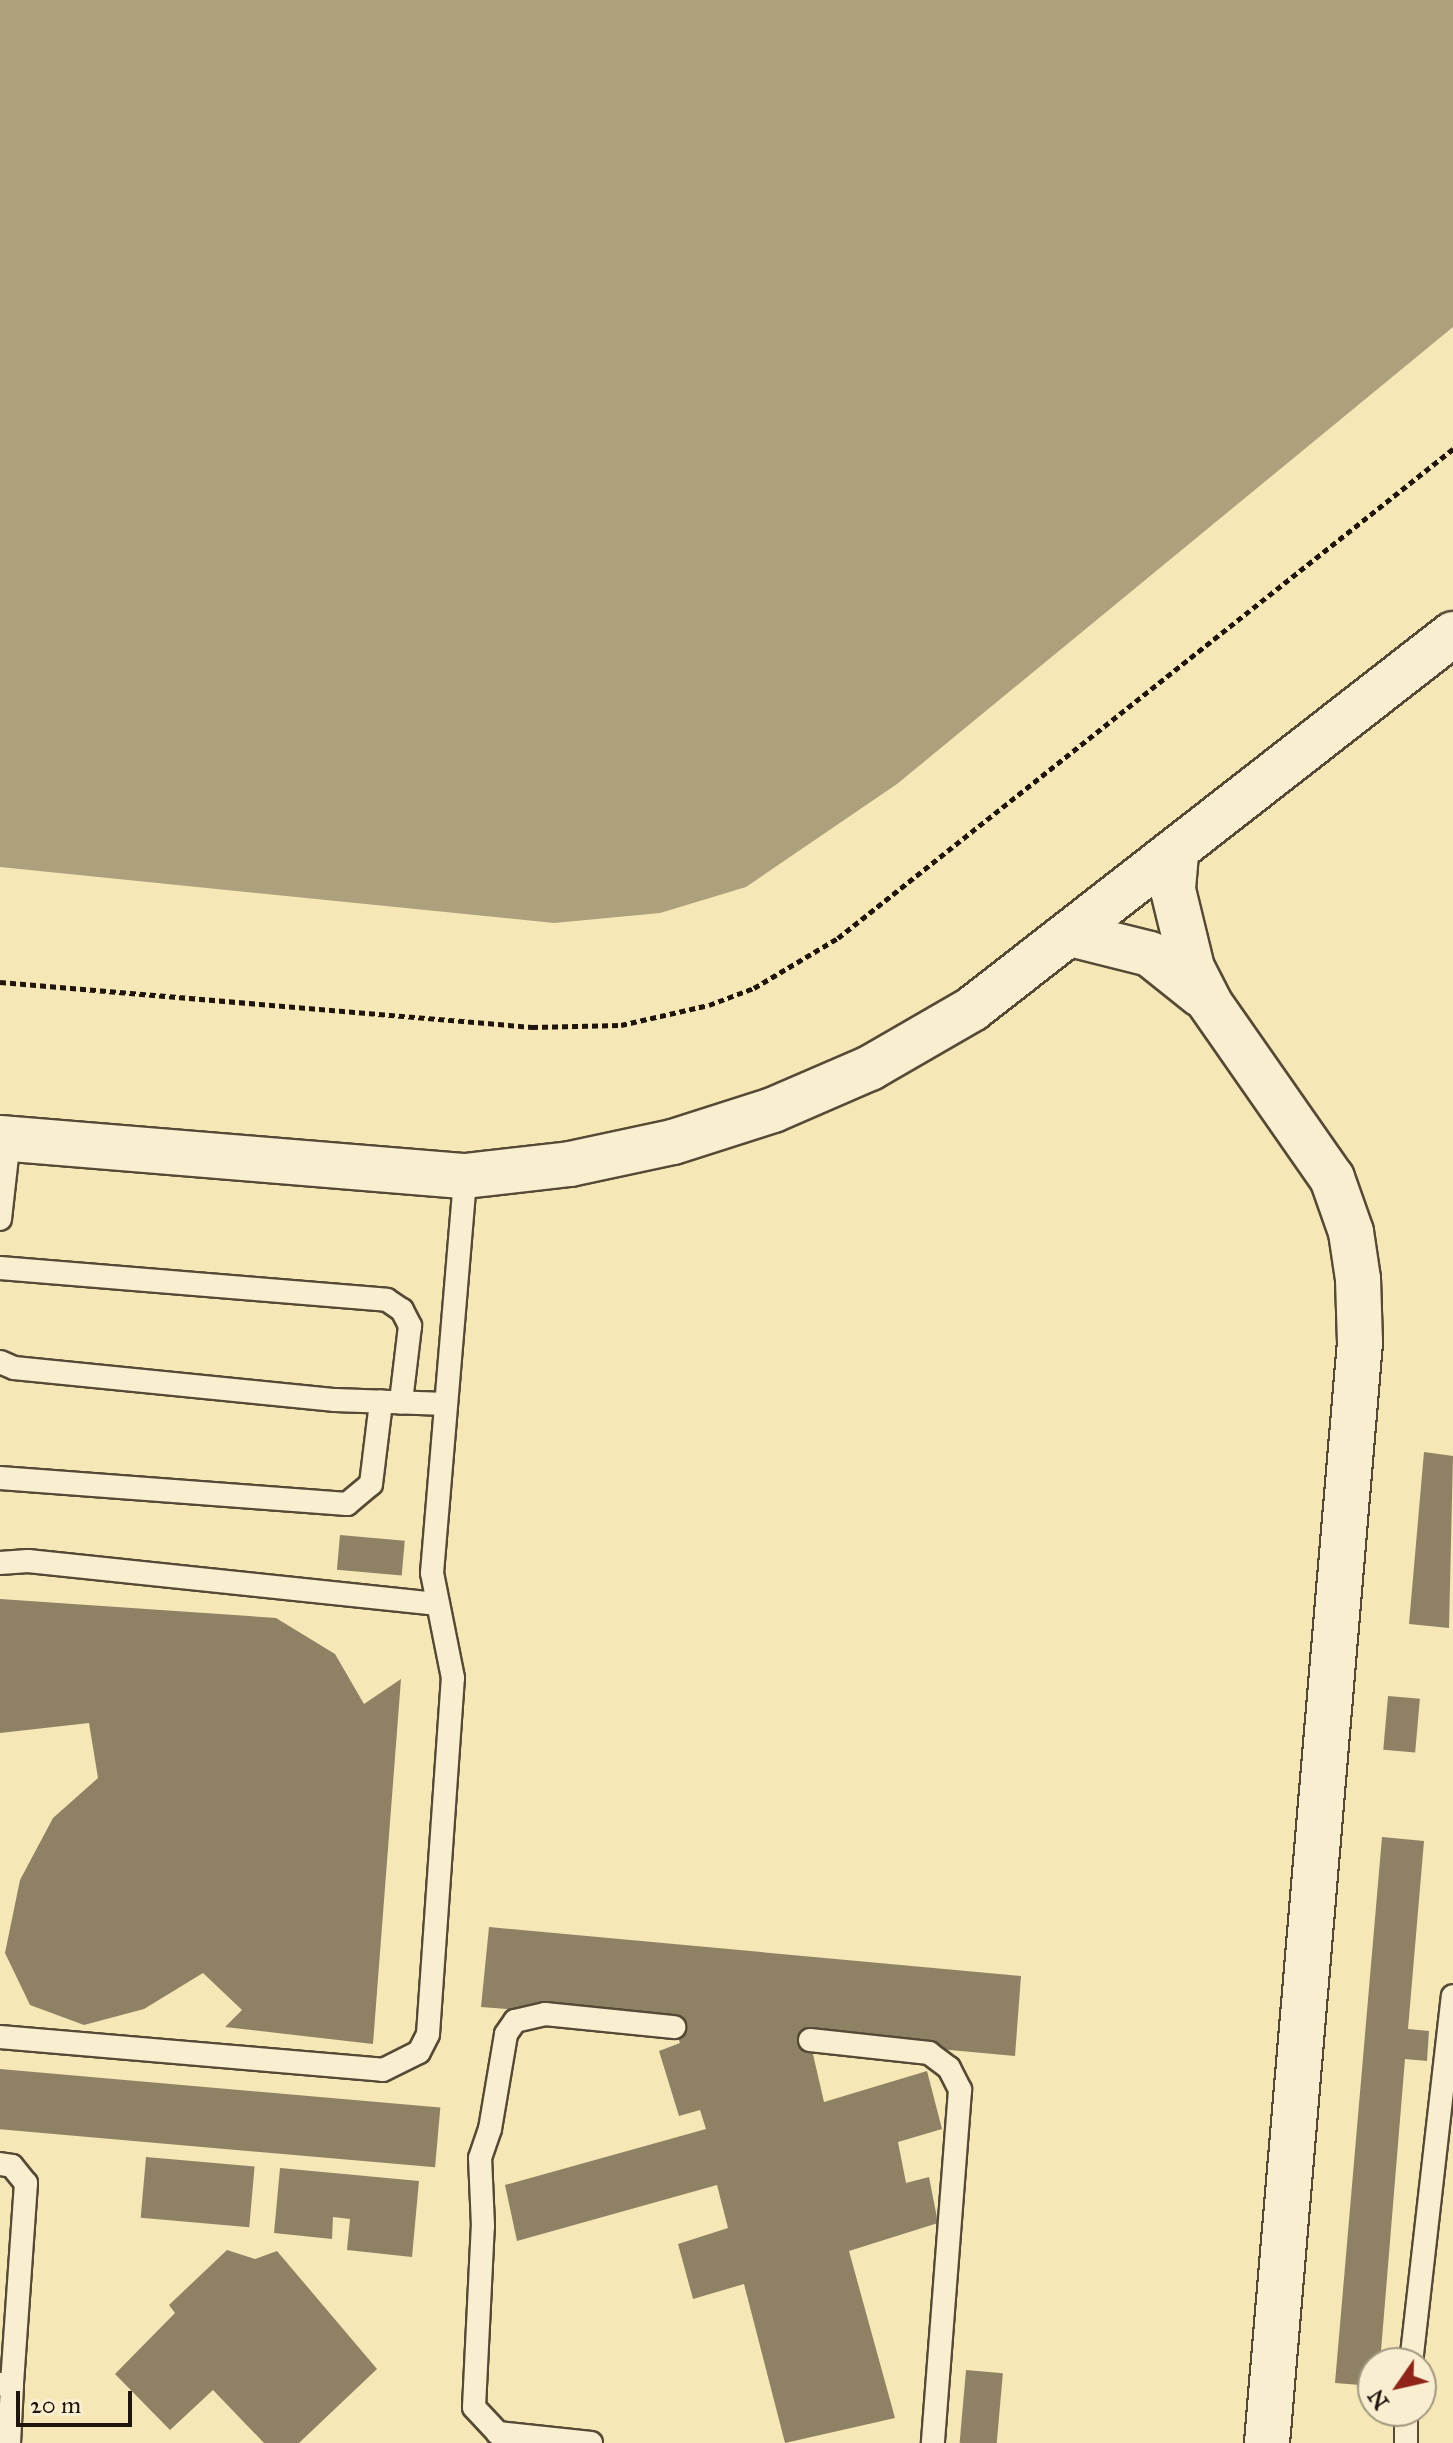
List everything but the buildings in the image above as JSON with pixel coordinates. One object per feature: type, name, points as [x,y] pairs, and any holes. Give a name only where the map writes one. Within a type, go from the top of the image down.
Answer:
[{"type":"street","points":[[4,1139],[465,1176],[570,1164],[673,1142],[773,1110],[870,1068],[972,1009],[1074,935],[1453,634]]},
{"type":"street","points":[[1176,854],[1173,890],[1179,930],[1209,1002],[1332,1178],[1351,1232],[1358,1279],[1360,1342],[1267,2443]]},
{"type":"street","points":[[1074,935],[1150,954],[1209,1002]]},
{"type":"lane","points":[[0,1219],[4,1139]]},
{"type":"lane","points":[[0,2037],[383,2070],[419,2052],[430,2014],[453,1691],[451,1661],[434,1604],[432,1573],[465,1176]]},
{"type":"lane","points":[[0,1268],[387,1300],[402,1310],[410,1326],[371,1484],[347,1504],[0,1478]]},
{"type":"lane","points":[[0,1362],[14,1368],[391,1402],[446,1404]]},
{"type":"lane","points":[[0,1563],[12,1560],[434,1604]]},
{"type":"lane","points":[[1413,2347],[1453,1996]]},
{"type":"lane","points":[[591,2443],[498,2433],[484,2423],[474,2407],[483,2226],[477,2176],[506,2034],[529,2014],[674,2027]]},
{"type":"lane","points":[[810,2040],[929,2053],[949,2068],[960,2090],[933,2443]]},
{"type":"lane","points":[[0,2164],[12,2166],[26,2183],[6,2384],[9,2443]]},
{"type":"path","points":[[0,982],[562,1028],[621,1025],[709,1005],[754,988],[838,938],[1453,449]]},
{"type":"shaded area","points":[[0,0],[1453,0],[1453,327],[897,784],[746,887],[660,913],[554,923],[0,867]]}]
